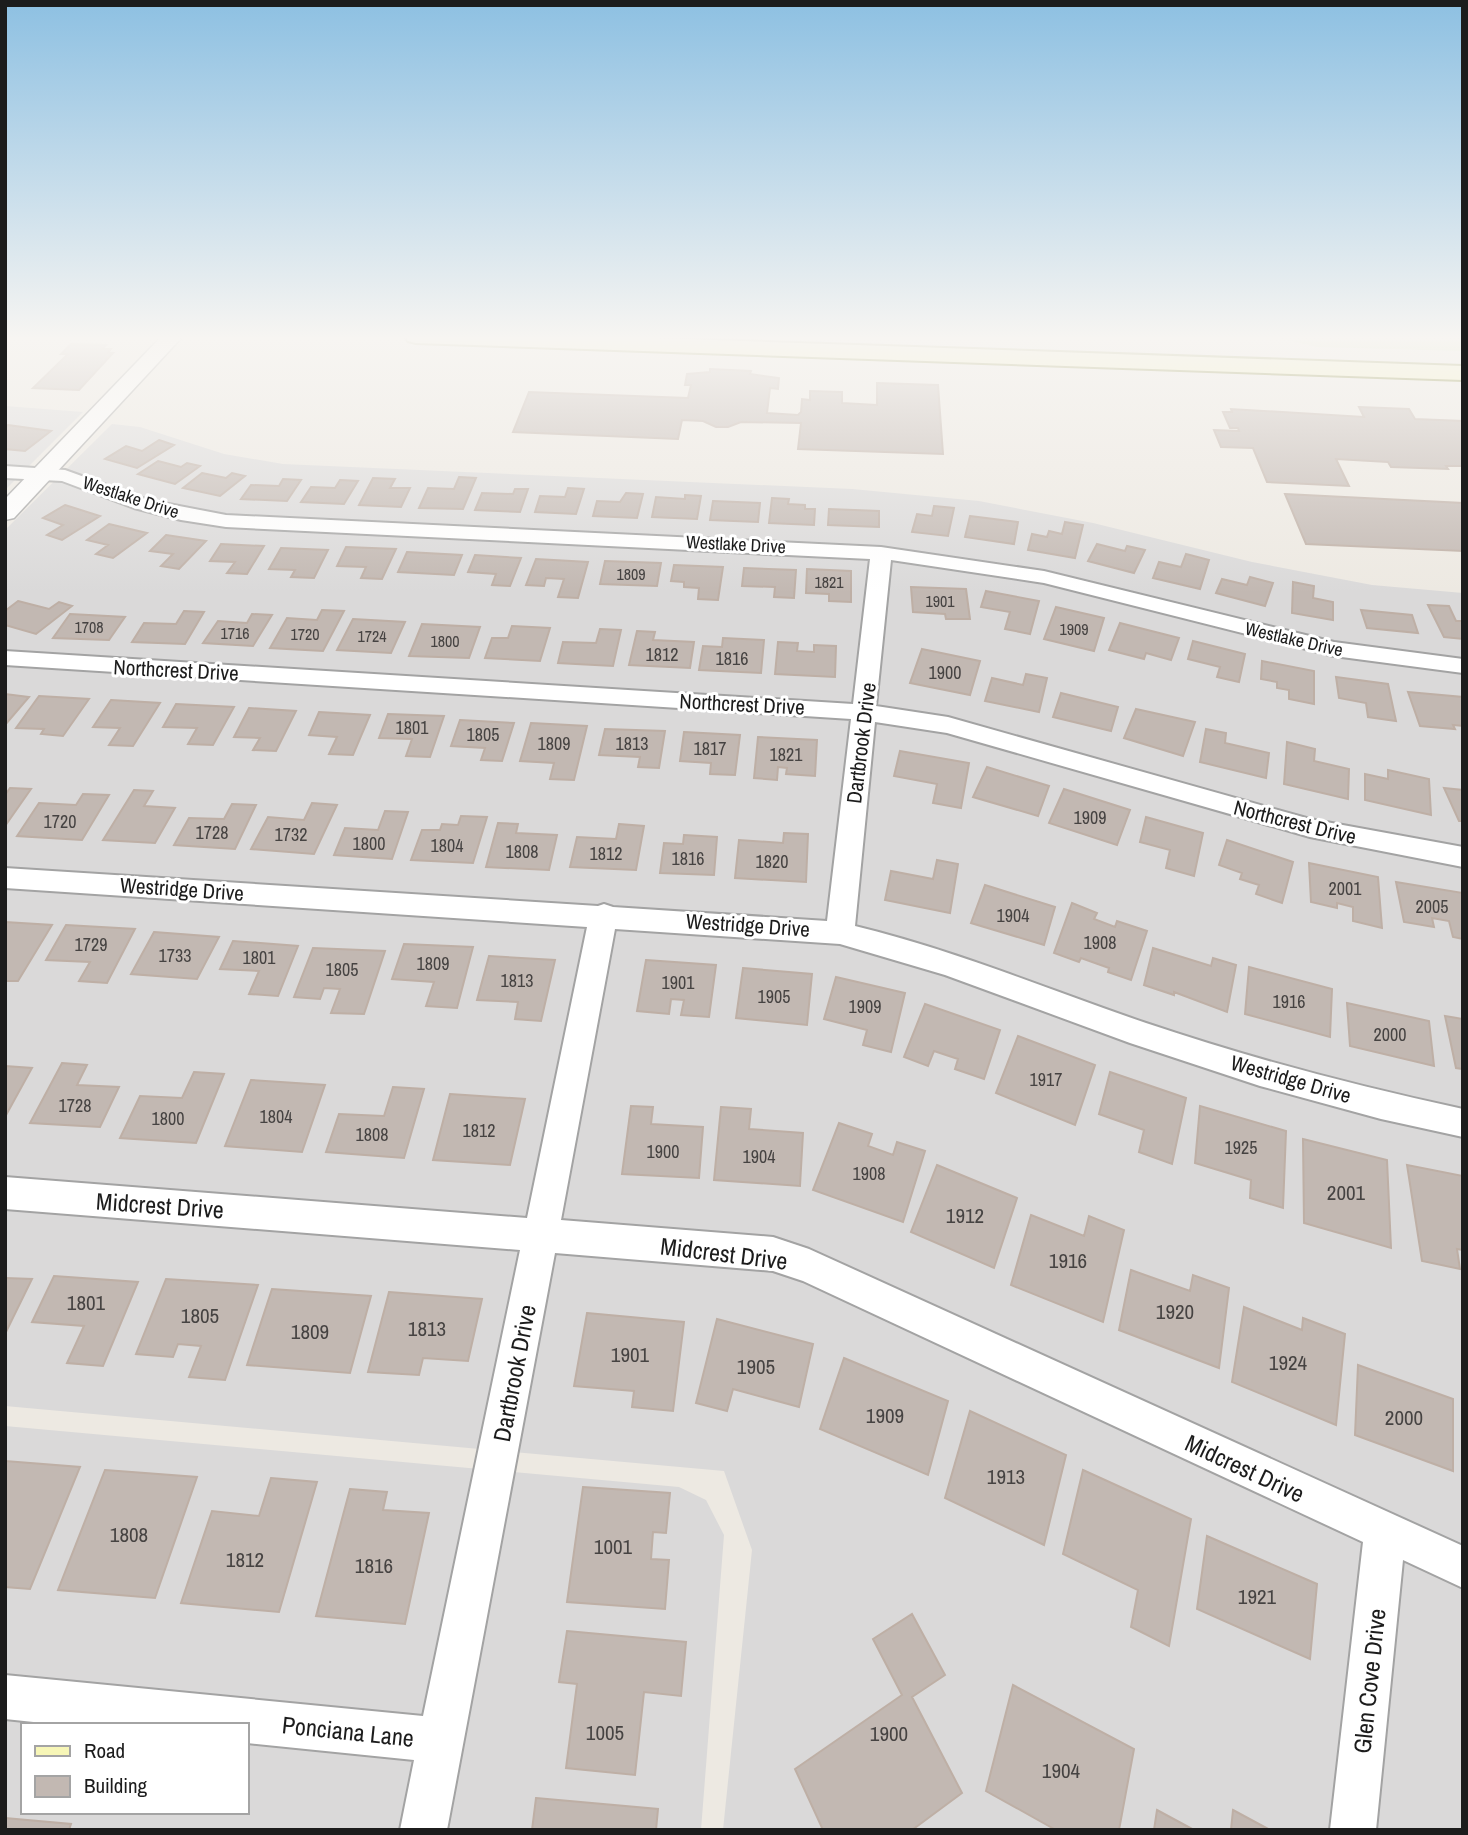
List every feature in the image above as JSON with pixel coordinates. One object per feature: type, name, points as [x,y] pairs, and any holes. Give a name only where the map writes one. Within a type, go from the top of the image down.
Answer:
[{"type":"street","points":[[5,513],[94,422]]},
{"type":"street","name":"Westlake Drive","points":[[5,472],[74,478],[154,508],[226,521],[881,553],[961,563],[1044,577],[1334,649],[1463,666]]},
{"type":"street","name":"Dartbrook Drive","points":[[840,933],[863,712],[876,625],[881,553]]},
{"type":"street","name":"Northcrest Drive","points":[[5,658],[863,712],[948,725],[1310,828],[1463,857]]},
{"type":"street","name":"Westridge Drive","points":[[5,878],[604,915],[840,933],[905,948],[1143,1035],[1295,1082],[1463,1123]]},
{"type":"street","name":"Dartbrook Drive","points":[[422,1830],[604,915]]},
{"type":"street","name":"Midcrest Drive","points":[[5,1193],[774,1254],[809,1266],[1463,1567]]},
{"type":"street","name":"Glen Cove Drive","points":[[1353,1830],[1385,1532]]},
{"type":"street","name":"Ponciana Lane","points":[[5,1697],[440,1740]]},
{"type":"shaded area","points":[[5,422],[73,422],[5,490]]},
{"type":"shaded area","points":[[112,424],[140,427],[224,454],[283,464],[852,489],[979,501],[1093,523],[1252,562],[1372,585],[1463,593],[1463,1830],[723,1830],[752,1550],[724,1471],[5,1406],[5,530]]},
{"type":"shaded area","points":[[5,1426],[679,1487],[706,1500],[724,1535],[701,1830],[5,1830]]},
{"type":"building","points":[[517,422],[682,422],[678,439],[513,432]]},
{"type":"building","points":[[704,422],[941,422],[943,454],[798,449],[801,423],[741,422],[728,427],[716,427]]},
{"type":"building","points":[[1227,422],[1463,422],[1463,466],[1446,466],[1448,469],[1391,467],[1388,462],[1336,459],[1349,486],[1267,482],[1253,448],[1221,447],[1214,430],[1239,431],[1238,428],[1230,428]]},
{"type":"building","points":[[8,425],[51,431],[25,451],[5,449],[5,427]]},
{"type":"building","points":[[159,440],[174,445],[137,468],[105,459],[126,446],[142,451]]},
{"type":"building","points":[[158,461],[181,467],[187,463],[200,466],[175,484],[138,474]]},
{"type":"building","points":[[202,473],[226,478],[232,473],[245,476],[220,496],[183,488]]},
{"type":"building","points":[[459,477],[476,478],[463,509],[419,508],[428,488],[454,489]]},
{"type":"building","points":[[373,478],[395,479],[390,488],[410,488],[401,507],[359,505]]},
{"type":"building","points":[[283,479],[301,480],[287,501],[241,499],[251,485],[279,486]]},
{"type":"building","points":[[340,480],[358,481],[344,504],[301,502],[311,487],[335,488]]},
{"type":"building","points":[[568,488],[584,489],[576,514],[535,512],[540,496],[565,497]]},
{"type":"building","points":[[515,489],[528,489],[520,512],[475,510],[482,493],[513,494]]},
{"type":"building","points":[[626,493],[643,494],[637,518],[593,516],[597,501],[620,502]]},
{"type":"building","points":[[1285,494],[1463,503],[1463,551],[1306,544]]},
{"type":"building","points":[[685,495],[701,496],[697,519],[652,517],[656,497],[685,499]]},
{"type":"building","points":[[772,498],[789,499],[788,504],[805,505],[805,509],[815,509],[814,525],[769,523]]},
{"type":"building","points":[[713,501],[760,503],[758,522],[710,520]]},
{"type":"building","points":[[65,505],[100,516],[62,540],[47,535],[63,525],[43,518]]},
{"type":"building","points":[[934,506],[954,508],[948,536],[912,532],[917,514],[932,516]]},
{"type":"building","points":[[829,509],[879,511],[879,527],[828,525]]},
{"type":"building","points":[[970,516],[1018,522],[1014,544],[965,537]]},
{"type":"building","points":[[1065,522],[1083,525],[1075,558],[1028,550],[1032,534],[1047,537],[1049,531],[1062,534]]},
{"type":"building","points":[[109,524],[147,533],[113,558],[96,554],[108,545],[87,540]]},
{"type":"building","points":[[166,535],[206,541],[179,569],[161,566],[173,554],[150,551]]},
{"type":"building","points":[[221,544],[264,546],[247,574],[227,573],[235,562],[210,561]]},
{"type":"building","points":[[1097,544],[1125,551],[1127,546],[1145,550],[1134,573],[1088,561]]},
{"type":"building","points":[[346,547],[396,549],[382,579],[361,578],[366,567],[337,566]]},
{"type":"building","points":[[281,548],[328,550],[314,578],[291,577],[295,570],[269,569]]},
{"type":"building","points":[[407,552],[462,555],[454,575],[398,572]]},
{"type":"building","points":[[1186,554],[1209,560],[1200,589],[1153,578],[1159,562],[1181,567]]},
{"type":"building","points":[[475,555],[521,558],[510,586],[492,585],[496,574],[468,572]]},
{"type":"building","points":[[536,559],[588,562],[578,598],[558,597],[564,579],[546,578],[544,586],[526,585]]},
{"type":"building","points":[[605,561],[661,563],[657,586],[600,584]]},
{"type":"building","points":[[674,565],[723,567],[718,600],[698,599],[699,588],[684,587],[684,582],[671,581]]},
{"type":"building","points":[[744,568],[796,570],[794,598],[774,597],[775,587],[742,586]]},
{"type":"building","points":[[807,569],[851,571],[851,602],[829,601],[829,594],[806,593]]},
{"type":"building","points":[[1250,577],[1273,583],[1265,606],[1216,593],[1222,579],[1247,585]]},
{"type":"building","points":[[1293,582],[1314,586],[1313,598],[1333,602],[1333,620],[1292,613]]},
{"type":"building","points":[[911,587],[966,589],[970,619],[946,619],[945,614],[913,612]]},
{"type":"building","points":[[986,591],[1039,601],[1030,634],[1005,629],[1010,612],[981,607]]},
{"type":"building","points":[[18,601],[49,609],[59,602],[72,606],[36,634],[5,625],[5,611]]},
{"type":"building","points":[[1428,605],[1449,606],[1456,621],[1463,621],[1463,639],[1444,637]]},
{"type":"building","points":[[1056,607],[1104,618],[1094,651],[1044,639]]},
{"type":"building","points":[[322,610],[344,611],[323,651],[270,648],[287,618],[317,620]]},
{"type":"building","points":[[1361,610],[1412,615],[1418,633],[1367,628]]},
{"type":"building","points":[[184,611],[204,612],[185,644],[132,642],[144,623],[176,624]]},
{"type":"building","points":[[70,614],[125,617],[109,640],[53,638]]},
{"type":"building","points":[[252,614],[272,615],[253,646],[203,643],[218,621],[247,623]]},
{"type":"building","points":[[353,619],[405,622],[391,653],[337,650]]},
{"type":"building","points":[[1120,623],[1179,638],[1171,660],[1146,653],[1144,659],[1109,650]]},
{"type":"building","points":[[422,624],[480,627],[469,658],[409,656]]},
{"type":"building","points":[[512,626],[550,628],[540,661],[485,658],[492,638],[508,638]]},
{"type":"building","points":[[600,629],[621,630],[613,666],[558,663],[563,642],[596,643]]},
{"type":"building","points":[[637,631],[655,632],[653,640],[694,642],[690,668],[629,665]]},
{"type":"building","points":[[723,638],[764,640],[761,673],[699,670],[703,646],[722,647]]},
{"type":"building","points":[[1193,641],[1245,654],[1239,682],[1217,677],[1220,667],[1188,659]]},
{"type":"building","points":[[778,642],[798,643],[797,651],[814,652],[814,645],[836,646],[835,677],[775,674]]},
{"type":"building","points":[[922,649],[980,661],[970,695],[910,683]]},
{"type":"building","points":[[1262,661],[1314,671],[1314,704],[1289,699],[1289,690],[1277,688],[1277,682],[1261,679]]},
{"type":"building","points":[[1026,674],[1047,678],[1039,712],[985,701],[992,678],[1023,685]]},
{"type":"building","points":[[1336,677],[1388,684],[1396,721],[1368,717],[1366,703],[1339,698]]},
{"type":"building","points":[[1408,692],[1463,697],[1463,726],[1453,725],[1455,729],[1420,726]]},
{"type":"building","points":[[1061,693],[1118,707],[1111,731],[1053,717]]},
{"type":"building","points":[[5,694],[29,697],[5,725]]},
{"type":"building","points":[[39,696],[89,699],[63,736],[41,734],[44,729],[16,728]]},
{"type":"building","points":[[111,700],[160,703],[133,746],[109,745],[120,728],[93,727]]},
{"type":"building","points":[[176,704],[234,707],[213,745],[188,744],[197,728],[163,727]]},
{"type":"building","points":[[249,708],[296,711],[276,751],[253,750],[260,738],[234,737]]},
{"type":"building","points":[[1136,709],[1195,722],[1183,756],[1124,738]]},
{"type":"building","points":[[319,712],[370,715],[353,755],[329,754],[337,737],[309,735]]},
{"type":"building","points":[[388,714],[444,716],[430,757],[406,756],[412,739],[379,738]]},
{"type":"building","points":[[460,720],[514,723],[502,761],[481,760],[485,748],[451,746]]},
{"type":"building","points":[[531,723],[587,726],[574,780],[550,779],[554,763],[520,761]]},
{"type":"building","points":[[605,729],[665,731],[659,768],[638,767],[640,757],[599,755]]},
{"type":"building","points":[[1206,729],[1226,733],[1225,743],[1269,753],[1266,778],[1200,762]]},
{"type":"building","points":[[684,732],[740,735],[735,775],[710,774],[711,763],[680,761]]},
{"type":"building","points":[[758,737],[817,740],[815,776],[786,774],[787,768],[778,767],[777,780],[754,778]]},
{"type":"building","points":[[1287,742],[1315,749],[1314,761],[1349,769],[1348,799],[1284,784]]},
{"type":"building","points":[[900,751],[969,763],[961,808],[933,803],[937,784],[894,776]]},
{"type":"building","points":[[987,767],[1049,786],[1038,816],[973,797]]},
{"type":"building","points":[[1388,770],[1429,779],[1431,815],[1365,800],[1365,774],[1388,779]]},
{"type":"building","points":[[10,788],[31,789],[5,826],[5,795]]},
{"type":"building","points":[[1444,788],[1463,790],[1463,821],[1459,821]]},
{"type":"building","points":[[1064,789],[1130,810],[1117,845],[1049,823]]},
{"type":"building","points":[[134,790],[153,791],[144,806],[175,808],[155,843],[103,840]]},
{"type":"building","points":[[83,794],[109,795],[82,840],[17,836],[39,803],[76,805]]},
{"type":"building","points":[[312,803],[337,805],[314,854],[251,849],[268,817],[304,820]]},
{"type":"building","points":[[232,804],[256,805],[235,849],[174,845],[189,818],[224,819]]},
{"type":"building","points":[[385,811],[408,812],[392,859],[334,855],[345,828],[378,830]]},
{"type":"building","points":[[461,816],[487,817],[473,863],[411,860],[422,830],[440,830],[442,824],[458,825]]},
{"type":"building","points":[[1146,817],[1203,833],[1194,876],[1166,868],[1170,850],[1140,842]]},
{"type":"building","points":[[498,823],[518,824],[516,833],[557,835],[549,870],[486,867]]},
{"type":"building","points":[[619,824],[644,826],[636,870],[570,867],[577,837],[616,839]]},
{"type":"building","points":[[784,833],[808,834],[806,882],[735,878],[739,840],[783,843]]},
{"type":"building","points":[[684,835],[717,837],[714,875],[660,873],[664,843],[683,844]]},
{"type":"building","points":[[1227,840],[1293,862],[1282,903],[1256,894],[1259,885],[1240,879],[1242,873],[1219,865]]},
{"type":"building","points":[[937,860],[958,864],[950,913],[885,900],[891,871],[933,879]]},
{"type":"building","points":[[1309,863],[1378,877],[1382,928],[1353,921],[1353,907],[1337,903],[1337,908],[1311,902]]},
{"type":"building","points":[[1396,882],[1463,893],[1463,939],[1453,937],[1449,921],[1432,918],[1434,927],[1404,922]]},
{"type":"building","points":[[985,885],[1055,907],[1044,945],[971,923]]},
{"type":"building","points":[[1072,903],[1097,913],[1094,919],[1115,927],[1117,921],[1147,931],[1131,980],[1108,972],[1109,968],[1081,958],[1079,962],[1054,953]]},
{"type":"building","points":[[5,922],[52,925],[18,981],[5,981]]},
{"type":"building","points":[[66,925],[135,929],[107,983],[79,981],[90,962],[46,960]]},
{"type":"building","points":[[154,932],[219,937],[197,979],[131,974]]},
{"type":"building","points":[[233,941],[298,946],[278,996],[249,994],[259,971],[220,969]]},
{"type":"building","points":[[404,944],[473,947],[457,1008],[426,1006],[434,982],[392,979]]},
{"type":"building","points":[[313,948],[385,951],[364,1014],[331,1013],[340,989],[324,988],[320,999],[294,997]]},
{"type":"building","points":[[1153,948],[1211,966],[1213,958],[1236,965],[1227,1012],[1174,992],[1174,995],[1144,985]]},
{"type":"building","points":[[489,956],[555,960],[541,1021],[515,1019],[518,1002],[477,1000]]},
{"type":"building","points":[[646,960],[716,965],[709,1017],[681,1015],[684,1000],[671,999],[669,1014],[637,1011]]},
{"type":"building","points":[[1249,967],[1332,989],[1330,1037],[1245,1014]]},
{"type":"building","points":[[743,968],[812,974],[807,1025],[736,1018]]},
{"type":"building","points":[[836,977],[905,993],[891,1052],[863,1045],[867,1030],[824,1019]]},
{"type":"building","points":[[1347,1003],[1429,1021],[1434,1066],[1350,1046]]},
{"type":"building","points":[[925,1004],[1000,1030],[984,1079],[955,1069],[958,1059],[934,1051],[928,1066],[904,1057]]},
{"type":"building","points":[[1445,1016],[1463,1019],[1463,1069],[1456,1068]]},
{"type":"building","points":[[1018,1036],[1095,1065],[1075,1125],[996,1093]]},
{"type":"building","points":[[62,1063],[87,1065],[77,1085],[119,1087],[100,1127],[30,1123]]},
{"type":"building","points":[[5,1066],[32,1068],[5,1117]]},
{"type":"building","points":[[194,1072],[224,1074],[196,1143],[120,1138],[140,1096],[182,1098]]},
{"type":"building","points":[[1110,1072],[1186,1098],[1172,1164],[1139,1152],[1144,1130],[1099,1114]]},
{"type":"building","points":[[251,1080],[325,1085],[302,1152],[225,1146]]},
{"type":"building","points":[[393,1087],[424,1089],[404,1158],[326,1152],[339,1114],[384,1116]]},
{"type":"building","points":[[450,1094],[525,1099],[510,1165],[433,1160]]},
{"type":"building","points":[[631,1106],[653,1107],[651,1124],[703,1127],[699,1178],[622,1174]]},
{"type":"building","points":[[1200,1106],[1286,1131],[1283,1208],[1250,1198],[1251,1180],[1195,1163]]},
{"type":"building","points":[[721,1107],[751,1109],[749,1129],[803,1133],[800,1186],[714,1180]]},
{"type":"building","points":[[839,1123],[872,1134],[868,1146],[893,1155],[897,1142],[925,1151],[903,1222],[813,1190]]},
{"type":"building","points":[[1303,1139],[1387,1160],[1391,1248],[1304,1223]]},
{"type":"building","points":[[937,1165],[1017,1198],[994,1268],[911,1232]]},
{"type":"building","points":[[1407,1165],[1463,1176],[1463,1250],[1457,1249],[1460,1269],[1422,1261]]},
{"type":"building","points":[[1031,1215],[1084,1236],[1089,1216],[1124,1230],[1103,1322],[1011,1285]]},
{"type":"building","points":[[1131,1270],[1190,1291],[1193,1275],[1229,1288],[1219,1368],[1119,1330]]},
{"type":"building","points":[[54,1276],[138,1282],[103,1366],[67,1363],[84,1326],[32,1322]]},
{"type":"building","points":[[5,1278],[32,1279],[5,1334]]},
{"type":"building","points":[[166,1279],[258,1285],[225,1380],[189,1377],[201,1346],[178,1344],[173,1357],[136,1354]]},
{"type":"building","points":[[272,1289],[371,1296],[350,1373],[247,1365]]},
{"type":"building","points":[[389,1292],[482,1299],[468,1361],[423,1358],[419,1375],[368,1372]]},
{"type":"building","points":[[1244,1307],[1302,1330],[1303,1318],[1345,1334],[1336,1425],[1232,1382]]},
{"type":"building","points":[[587,1313],[684,1322],[673,1411],[632,1407],[634,1391],[574,1386]]},
{"type":"building","points":[[717,1319],[813,1344],[799,1407],[733,1389],[727,1411],[696,1403]]},
{"type":"building","points":[[844,1358],[948,1401],[928,1475],[820,1429]]},
{"type":"building","points":[[1358,1365],[1453,1399],[1453,1471],[1355,1435]]},
{"type":"building","points":[[970,1411],[1066,1455],[1044,1545],[945,1498]]},
{"type":"building","points":[[5,1461],[80,1467],[30,1589],[5,1587]]},
{"type":"building","points":[[105,1470],[197,1477],[155,1598],[58,1590]]},
{"type":"building","points":[[1083,1470],[1191,1519],[1169,1646],[1131,1627],[1138,1590],[1063,1554]]},
{"type":"building","points":[[271,1478],[317,1482],[279,1612],[181,1603],[212,1511],[259,1516]]},
{"type":"building","points":[[583,1487],[670,1493],[666,1533],[653,1532],[651,1559],[669,1560],[665,1609],[567,1602]]},
{"type":"building","points":[[350,1489],[387,1492],[383,1510],[429,1513],[405,1624],[316,1616]]},
{"type":"building","points":[[1207,1536],[1317,1584],[1310,1659],[1197,1609]]},
{"type":"building","points":[[912,1614],[945,1675],[912,1697],[962,1793],[912,1830],[823,1830],[795,1769],[902,1695],[873,1639]]},
{"type":"building","points":[[567,1631],[686,1642],[681,1696],[644,1692],[635,1775],[566,1768],[577,1684],[559,1682]]},
{"type":"building","points":[[1013,1685],[1134,1749],[1119,1830],[1056,1830],[986,1791]]},
{"type":"building","points":[[536,1798],[658,1809],[656,1830],[532,1830]]},
{"type":"building","points":[[1157,1810],[1194,1830],[1154,1830]]},
{"type":"building","points":[[1233,1810],[1270,1830],[1231,1830]]},
{"type":"building","points":[[5,1818],[71,1824],[69,1830],[5,1830]]}]
